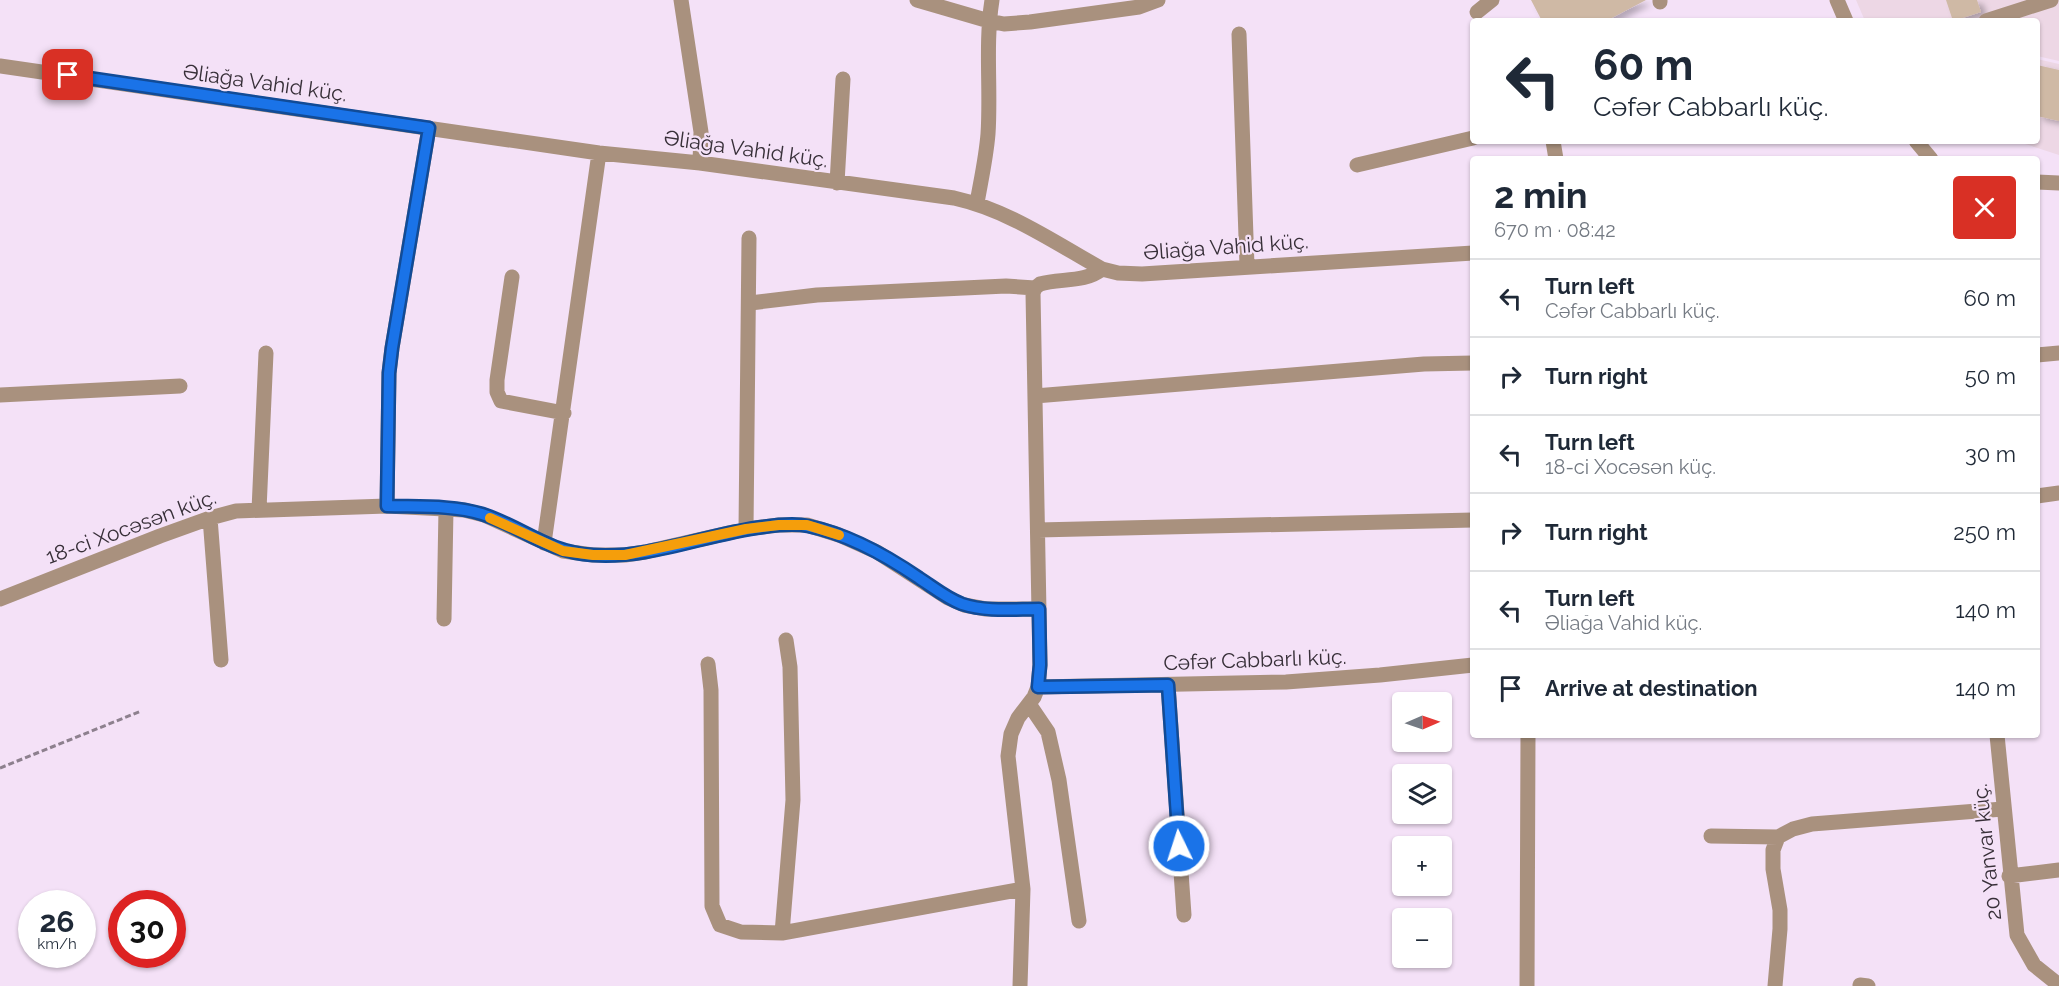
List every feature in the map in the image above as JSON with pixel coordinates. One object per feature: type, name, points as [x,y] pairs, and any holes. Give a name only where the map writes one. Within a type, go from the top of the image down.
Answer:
[{"type":"street","points":[[681,0],[701,132],[700,163]]},
{"type":"street","points":[[917,0],[1004,24],[1139,7],[1158,0]]},
{"type":"street","points":[[977,203],[985,165],[988,133],[989,21],[992,0]]},
{"type":"street","points":[[1478,12],[1492,0]]},
{"type":"street","points":[[1837,0],[1845,18]]},
{"type":"street","points":[[1995,18],[2051,0]]},
{"type":"street","points":[[1239,34],[1247,266]]},
{"type":"street","name":"Əliağa Vahid küç.","points":[[0,66],[599,153],[700,163],[954,198],[977,203],[1014,218],[1102,269],[1118,273],[1142,274],[1470,252]]},
{"type":"street","points":[[837,183],[843,79]]},
{"type":"street","points":[[387,506],[389,373],[429,128]]},
{"type":"street","points":[[1357,165],[1470,139]]},
{"type":"street","points":[[1918,144],[1928,156]]},
{"type":"street","points":[[544,543],[599,153]]},
{"type":"street","points":[[2040,182],[2059,183]]},
{"type":"street","points":[[746,529],[749,238]]},
{"type":"street","points":[[750,303],[817,295],[1006,286],[1035,288],[1046,282],[1085,278],[1102,269]]},
{"type":"street","points":[[512,277],[497,392],[501,401],[564,413]]},
{"type":"street","points":[[1020,986],[1023,889],[1008,756],[1011,734],[1018,718],[1038,687],[1040,665],[1033,301],[1035,288]]},
{"type":"street","points":[[259,510],[266,353]]},
{"type":"street","points":[[2040,355],[2059,353]]},
{"type":"street","points":[[1035,396],[1424,364],[1470,363]]},
{"type":"street","points":[[0,395],[180,386]]},
{"type":"street","points":[[2040,496],[2059,493]]},
{"type":"street","name":"18-ci Xocəsən küç.","points":[[0,599],[210,518],[236,511],[387,506],[464,510],[484,515],[563,551],[593,555],[625,555],[746,529],[779,525],[807,525],[877,552],[948,598],[964,605],[986,609],[1039,609]]},
{"type":"street","points":[[444,619],[446,509]]},
{"type":"street","points":[[210,518],[221,660]]},
{"type":"street","points":[[1038,530],[1470,520]]},
{"type":"street","points":[[782,933],[793,800],[790,667],[786,640]]},
{"type":"street","points":[[708,664],[711,690],[712,906],[720,925],[741,932],[782,933],[1023,889]]},
{"type":"street","name":"Cəfər Cabbarlı küç.","points":[[1038,687],[1298,681],[1470,666]]},
{"type":"street","points":[[1168,685],[1184,915]]},
{"type":"street","points":[[1029,704],[1048,732],[1059,780],[1079,921]]},
{"type":"street","points":[[1527,986],[1528,738]]},
{"type":"street","name":"20 Yanvar küç.","points":[[1996,738],[2017,935],[2041,981],[2059,985]]},
{"type":"street","points":[[1712,836],[1778,837],[1793,828],[1812,824],[2003,809]]},
{"type":"street","points":[[1775,986],[1780,910],[1773,869],[1773,850],[1778,837]]},
{"type":"street","points":[[2009,876],[2059,870]]},
{"type":"street","points":[[1860,986],[1868,986]]},
{"type":"path","points":[[0,768],[141,711]]},
{"type":"shaded area","points":[[1856,0],[2059,0],[2059,61],[2040,57],[2040,18],[1864,18]]},
{"type":"shaded area","points":[[2040,60],[2059,64],[2059,155],[2025,144],[2040,144]]},
{"type":"building","points":[[1531,0],[1646,0],[1612,18],[1540,18]]},
{"type":"building","points":[[1946,0],[1977,0],[1981,12],[1962,18],[1952,18]]},
{"type":"building","points":[[2040,66],[2059,70],[2059,121],[2040,117]]},
{"type":"slow traffic","points":[[490,518],[563,551],[593,555],[625,555],[645,552],[746,529],[779,525],[807,525],[839,535]]},
{"type":"route","points":[[68,75],[429,128],[389,373],[387,506],[464,510],[484,515],[563,551],[593,555],[625,555],[645,552],[746,529],[779,525],[807,525],[877,552],[948,598],[964,605],[986,609],[1039,609],[1038,687],[1168,685],[1179,846]]}]
